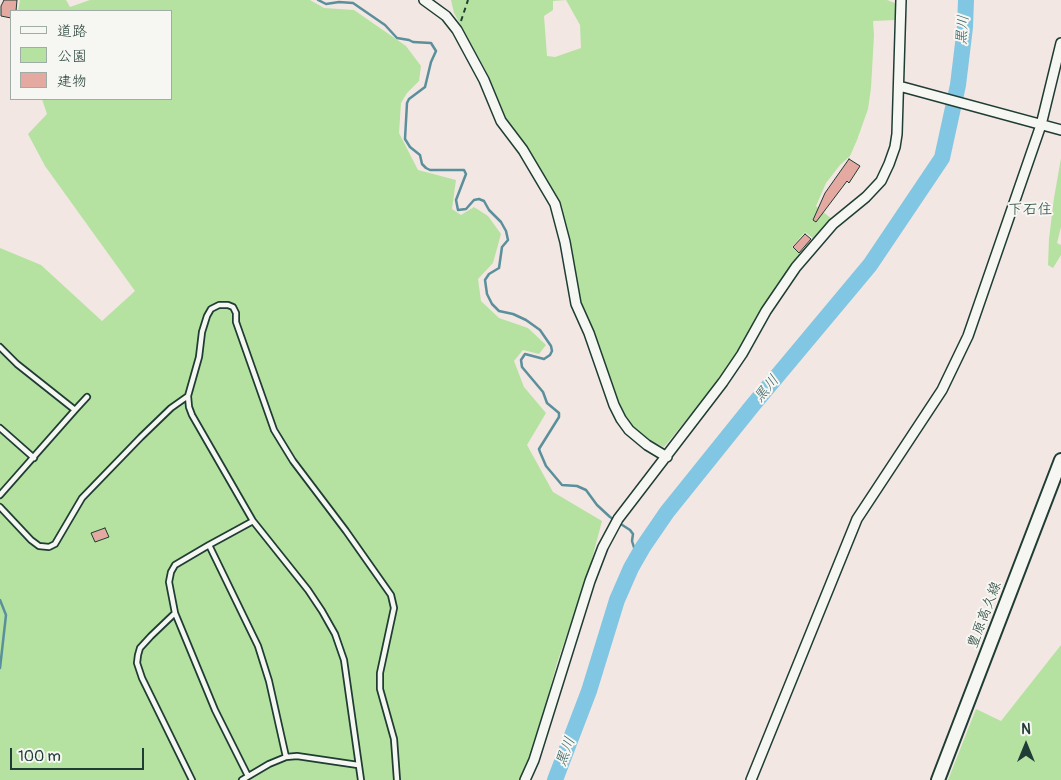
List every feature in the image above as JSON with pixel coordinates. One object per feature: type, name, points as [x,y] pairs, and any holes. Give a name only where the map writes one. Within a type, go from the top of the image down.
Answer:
[{"type":"main road","name":"豊原高久線","points":[[938,780],[1061,460]]},
{"type":"street","points":[[424,0],[446,16],[457,30],[484,80],[501,121],[523,150],[555,204],[565,242],[576,304],[589,333],[614,405],[621,419],[635,435],[667,457]]},
{"type":"street","points":[[525,780],[534,760],[587,589],[618,519],[728,375],[766,311],[796,267],[833,224],[866,197],[881,181],[896,147],[901,0]]},
{"type":"street","points":[[751,780],[857,519],[942,390],[953,371],[968,336],[1041,125],[1061,43]]},
{"type":"street","points":[[899,86],[1061,130]]},
{"type":"lane","points":[[361,780],[346,667],[335,634],[308,590],[253,521],[189,407],[188,396],[200,357],[202,332],[206,316],[211,309],[219,305],[233,307],[236,313],[236,322],[274,430],[293,461],[392,595],[394,608],[380,673],[380,689],[394,739],[397,780]]},
{"type":"lane","points":[[0,348],[17,364],[75,410]]},
{"type":"lane","points":[[0,507],[31,540],[39,546],[49,547],[54,544],[82,498],[141,436],[188,396]]},
{"type":"lane","points":[[0,495],[87,397]]},
{"type":"lane","points":[[0,428],[34,458]]},
{"type":"lane","points":[[248,776],[215,710],[175,612],[170,596],[170,572],[182,559],[253,521]]},
{"type":"lane","points":[[208,545],[258,646],[269,681],[286,757]]},
{"type":"lane","points":[[175,612],[140,648],[137,663],[156,709],[192,780]]},
{"type":"lane","points":[[242,780],[269,764],[286,757],[297,756],[358,765]]},
{"type":"path","points":[[457,30],[468,0]]},
{"type":"green space","points":[[20,0],[66,0],[70,7],[90,0],[310,0],[324,8],[354,10],[406,46],[421,66],[419,81],[407,93],[401,103],[399,133],[418,170],[456,180],[452,209],[461,215],[474,207],[488,216],[501,234],[493,263],[478,279],[481,301],[499,318],[528,328],[546,345],[539,354],[523,350],[514,361],[524,387],[546,413],[527,445],[553,492],[602,521],[589,570],[557,663],[537,737],[521,780],[0,780],[0,248],[41,265],[102,321],[135,291],[45,166],[28,134],[47,114],[42,100],[172,100],[172,10],[18,10]]},
{"type":"green space","points":[[451,0],[566,0],[887,0],[895,3],[895,20],[873,21],[871,88],[868,109],[857,140],[850,156],[826,183],[816,206],[833,220],[814,239],[805,232],[792,247],[802,256],[736,360],[664,447],[646,439],[632,426],[617,400],[580,303],[558,203],[549,184],[504,118],[485,69],[454,13]],"holes":[[[566,0],[580,25],[581,48],[555,57],[547,56],[544,16],[553,10],[553,1]]]},
{"type":"green space","points":[[1061,158],[1061,227],[1057,243],[1061,245],[1061,255],[1053,268],[1048,265],[1049,239]]},
{"type":"green space","points":[[1061,645],[1061,780],[948,780],[976,709],[1001,721]]},
{"type":"building","points":[[4,0],[17,0],[16,10],[10,10],[10,18],[1,16],[1,6]]},
{"type":"building","points":[[849,159],[860,166],[849,183],[847,181],[816,222],[813,220],[825,193]]},
{"type":"building","points":[[805,234],[811,239],[799,253],[793,247]]},
{"type":"building","points":[[105,528],[109,537],[95,542],[91,533]]},
{"type":"waterway","points":[[318,0],[326,4],[339,2],[353,3],[385,25],[397,38],[413,42],[431,43],[436,51],[431,62],[425,87],[409,99],[407,103],[405,139],[410,147],[420,155],[422,164],[426,168],[430,170],[464,170],[466,174],[456,200],[458,210],[466,209],[474,200],[484,201],[506,231],[508,240],[502,247],[499,268],[489,274],[485,280],[487,294],[492,304],[499,311],[513,314],[526,320],[540,330],[551,346],[552,351],[550,355],[544,359],[525,354],[521,360],[522,367],[543,392],[547,403],[559,413],[559,417],[539,449],[540,452],[546,466],[562,485],[577,486],[586,490],[597,505],[610,517],[630,530],[633,534],[632,541],[637,557]]},
{"type":"waterway","name":"黒川","points":[[555,780],[589,691],[617,600],[631,568],[643,547],[667,512],[753,405],[870,265],[942,158],[958,85],[965,27],[966,0]]},
{"type":"waterway","points":[[0,600],[6,615],[0,668]]},
{"type":"district","name":"下石住","points":[[1030,210]]}]
